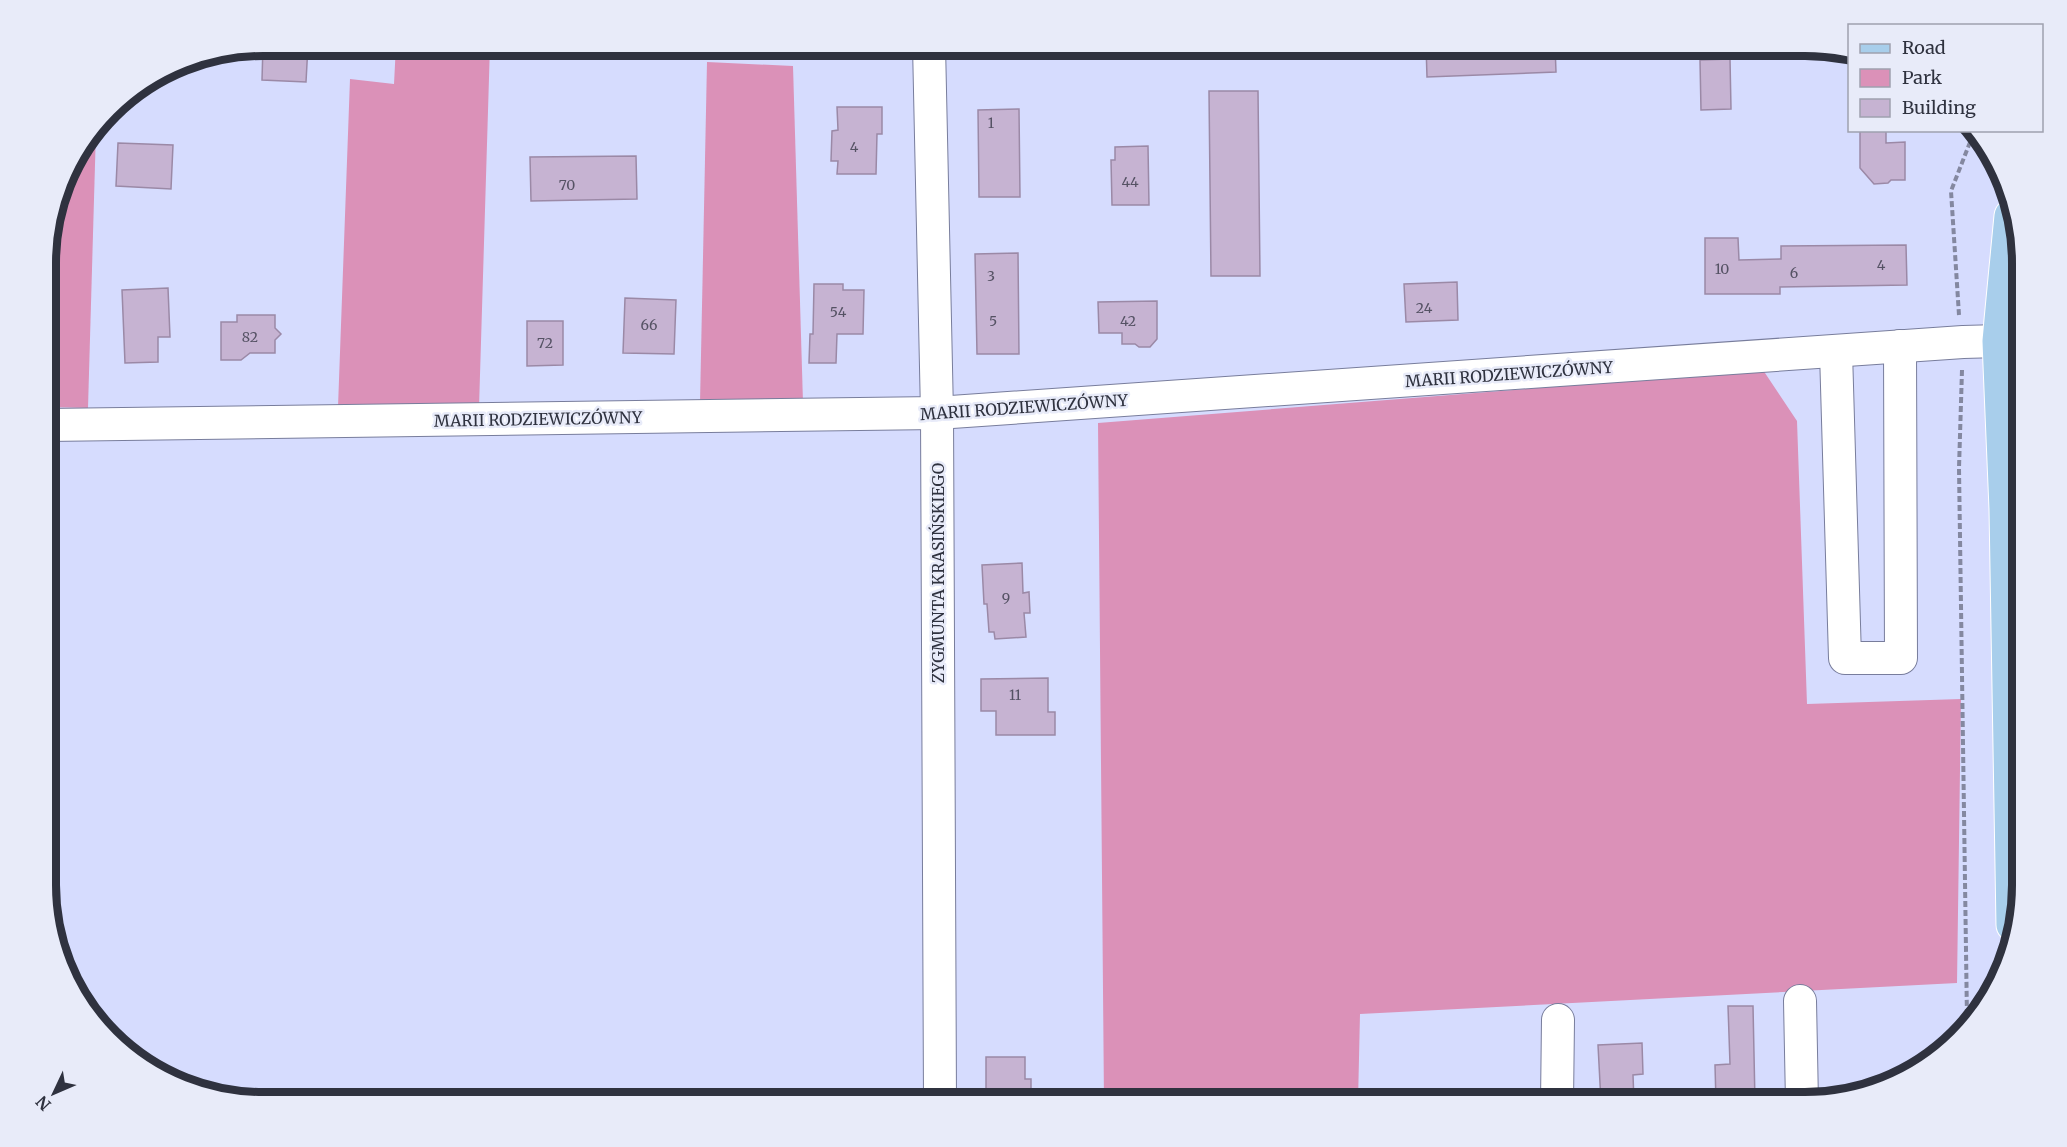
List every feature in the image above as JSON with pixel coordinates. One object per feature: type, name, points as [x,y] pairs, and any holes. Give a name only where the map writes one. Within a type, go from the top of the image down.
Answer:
[{"type":"main road","points":[[2009,229],[1999,341],[2006,508],[2011,807]]},
{"type":"street","name":"ZYGMUNTA KRASIŃSKIEGO","points":[[929,56],[937,413],[940,1092]]},
{"type":"street","name":"MARII RODZIEWICZÓWNY","points":[[56,425],[937,413],[1999,341]]},
{"type":"street","points":[[1836,352],[1845,658],[1901,658],[1900,346]]},
{"type":"street","points":[[1800,1001],[1802,1091]]},
{"type":"street","points":[[1557,1091],[1558,1020]]},
{"type":"path","points":[[1967,1012],[1959,468],[1963,342],[1958,309],[1951,191],[1971,140]]},
{"type":"green space","points":[[395,56],[490,56],[479,408],[338,407],[350,79],[394,84]]},
{"type":"green space","points":[[707,62],[793,66],[803,403],[700,404]]},
{"type":"green space","points":[[96,140],[88,408],[56,407],[56,263],[57,236],[71,183]]},
{"type":"green space","points":[[1763,370],[1797,421],[1807,704],[1961,699],[1957,983],[1360,1014],[1358,1091],[1104,1091],[1098,423]]},
{"type":"building","points":[[263,56],[307,56],[306,82],[262,80]]},
{"type":"building","points":[[1426,56],[1555,56],[1556,72],[1427,77]]},
{"type":"building","points":[[1730,59],[1731,109],[1701,110],[1700,60]]},
{"type":"building","points":[[1209,91],[1258,91],[1260,276],[1211,276]]},
{"type":"building","points":[[837,107],[882,107],[882,134],[877,134],[876,174],[837,174],[838,161],[831,161],[832,131],[838,130]]},
{"type":"building","points":[[1019,109],[1020,197],[979,197],[978,110]]},
{"type":"building","points":[[1860,132],[1886,132],[1886,143],[1905,142],[1905,180],[1874,184],[1860,168]]},
{"type":"building","points":[[118,143],[173,145],[171,189],[116,186]]},
{"type":"building","points":[[1148,146],[1149,205],[1112,205],[1111,160],[1115,160],[1115,147]]},
{"type":"building","points":[[636,156],[637,199],[531,201],[530,157]]},
{"type":"building","points":[[1705,238],[1738,238],[1739,260],[1781,259],[1781,246],[1906,245],[1907,285],[1780,287],[1780,294],[1705,294]]},
{"type":"building","points":[[1018,253],[1019,354],[977,354],[975,254]]},
{"type":"building","points":[[1457,282],[1458,320],[1406,322],[1404,284]]},
{"type":"building","points":[[814,284],[843,284],[843,290],[864,290],[863,334],[837,334],[836,363],[809,363],[810,334],[813,334]]},
{"type":"building","points":[[168,288],[170,337],[158,337],[158,362],[125,363],[122,290]]},
{"type":"building","points":[[625,298],[676,300],[674,354],[623,353]]},
{"type":"building","points":[[1157,301],[1157,339],[1150,347],[1122,344],[1122,333],[1099,333],[1098,302]]},
{"type":"building","points":[[237,315],[275,315],[275,328],[281,334],[275,340],[275,353],[250,353],[241,360],[221,360],[221,322],[237,322]]},
{"type":"building","points":[[527,321],[563,321],[563,365],[527,366]]},
{"type":"building","points":[[1022,563],[1023,593],[1029,592],[1030,613],[1024,613],[1026,637],[995,639],[994,632],[989,632],[987,604],[984,604],[982,565]]},
{"type":"building","points":[[1048,678],[1048,712],[1055,712],[1055,735],[996,735],[996,711],[981,711],[981,679]]},
{"type":"building","points":[[1728,1006],[1753,1006],[1755,1091],[1716,1091],[1715,1065],[1730,1064]]},
{"type":"building","points":[[1642,1043],[1643,1074],[1633,1075],[1634,1091],[1600,1091],[1598,1045]]},
{"type":"building","points":[[986,1057],[1025,1057],[1025,1079],[1031,1079],[1031,1092],[986,1092]]}]
